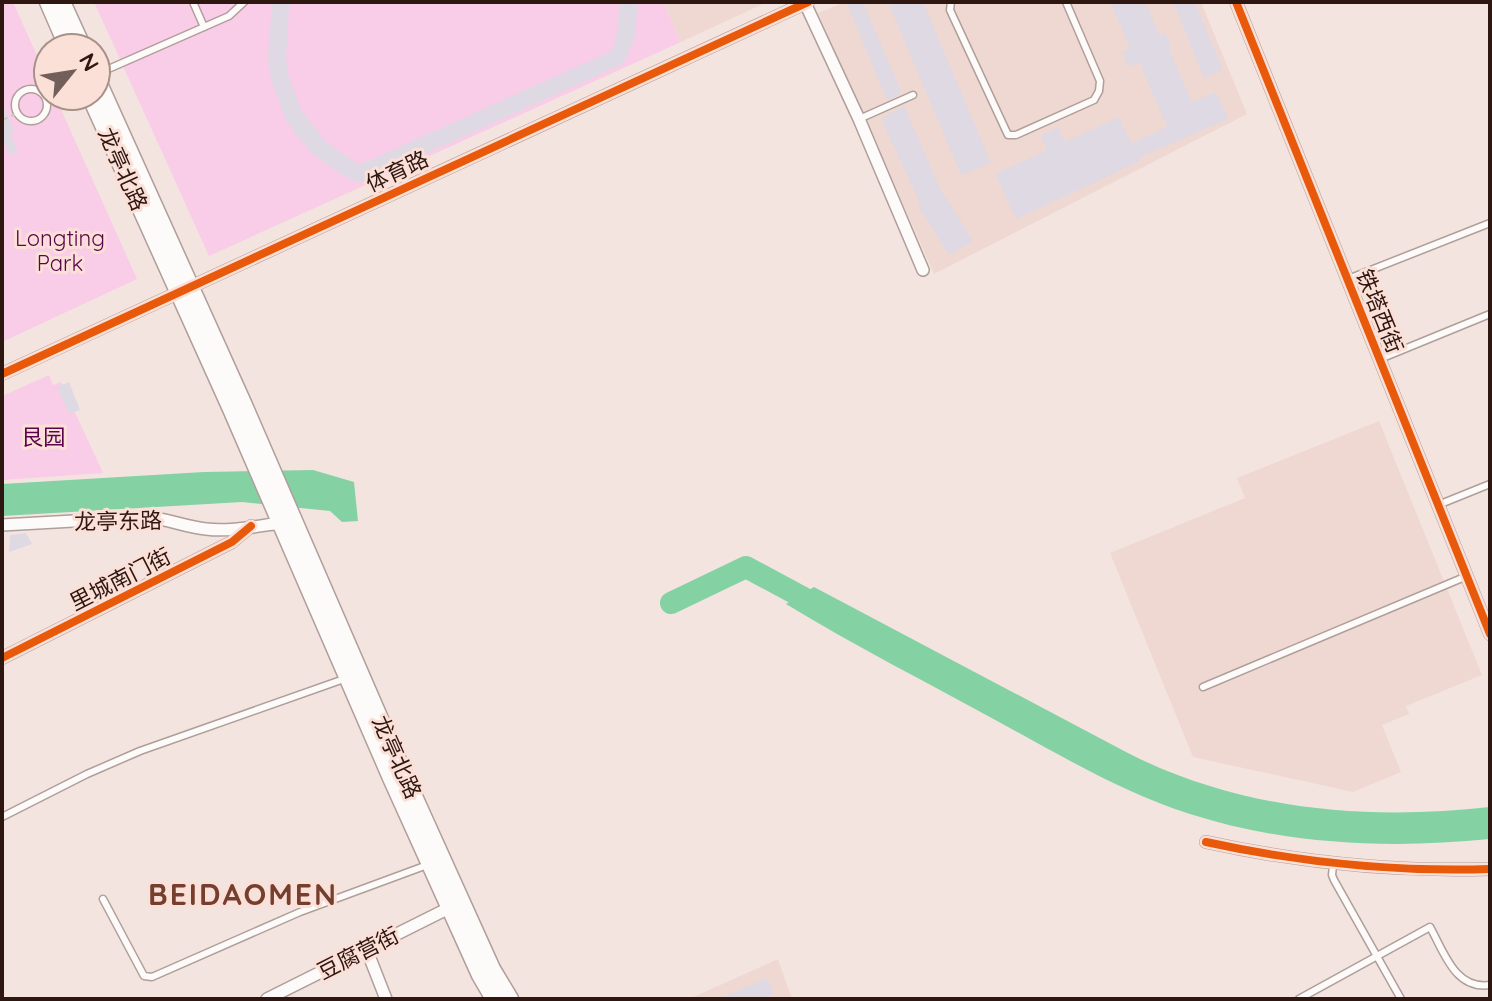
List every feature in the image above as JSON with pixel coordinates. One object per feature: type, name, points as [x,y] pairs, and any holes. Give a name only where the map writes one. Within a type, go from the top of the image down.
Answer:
[{"type":"main road","points":[[48,2],[61,32]]},
{"type":"main road","points":[[62,2],[76,32]]},
{"type":"main road","name":"龙亭北路","points":[[98,112],[184,288]]},
{"type":"main road","name":"龙亭北路","points":[[111,112],[184,288],[261,460],[348,677],[449,908],[494,999]]},
{"type":"main road","name":"龙亭北路","points":[[283,516],[492,969],[510,999]]},
{"type":"street","name":"铁塔西街","points":[[1236,2],[1488,627]]},
{"type":"street","points":[[806,3],[923,270]]},
{"type":"street","name":"体育路","points":[[2,374],[806,3]]},
{"type":"street","name":"龙亭东路","points":[[2,525],[145,517],[164,518],[202,529],[251,526],[283,516]]},
{"type":"street","name":"里城南门街","points":[[2,658],[232,542],[251,526]]},
{"type":"street","points":[[1206,842],[1269,856],[1333,865],[1490,869]]},
{"type":"street","name":"豆腐营街","points":[[267,999],[449,908]]},
{"type":"street","points":[[366,948],[386,999]]},
{"type":"lane","points":[[193,2],[204,27]]},
{"type":"lane","points":[[112,68],[229,16],[244,2]]},
{"type":"lane","points":[[951,2],[950,10],[1003,128],[1008,135],[1016,135],[1094,100],[1099,91],[1100,81],[1066,2]]},
{"type":"lane","points":[[32,88],[25,89],[16,98],[18,113],[24,120],[33,123],[40,120],[45,112]]},
{"type":"lane","points":[[859,119],[913,95]]},
{"type":"lane","points":[[1348,279],[1490,223]]},
{"type":"lane","points":[[1380,359],[1490,314]]},
{"type":"lane","points":[[1438,505],[1490,484]]},
{"type":"lane","points":[[1203,687],[1467,576]]},
{"type":"lane","points":[[2,817],[140,751],[348,677]]},
{"type":"lane","points":[[103,899],[144,976],[152,977],[300,912],[430,864]]},
{"type":"lane","points":[[1333,865],[1334,880],[1401,999]]},
{"type":"lane","points":[[1299,999],[1430,927],[1454,971],[1462,979],[1480,986],[1490,985]]},
{"type":"path","points":[[2,120],[18,113]]},
{"type":"shaded area","points":[[663,2],[767,2],[681,42]]},
{"type":"shaded area","points":[[845,2],[1201,2],[1247,114],[934,274],[818,13]]},
{"type":"shaded area","points":[[1379,421],[1482,675],[1406,706],[1409,714],[1382,725],[1401,772],[1353,792],[1193,757],[1110,553],[1245,498],[1237,478]]},
{"type":"shaded area","points":[[313,470],[354,482],[358,521],[342,522],[330,511],[242,502],[2,516],[2,484],[204,472]]},
{"type":"shaded area","points":[[814,587],[1169,772],[1258,799],[1304,806],[1397,812],[1490,807],[1490,839],[1414,844],[1338,842],[1264,832],[1165,805],[1069,760],[786,604]]},
{"type":"shaded area","points":[[778,959],[792,999],[689,999]]},
{"type":"green space","name":"Longting Park","points":[[2,2],[13,2],[32,44],[32,112],[62,112],[137,279],[2,342]]},
{"type":"green space","points":[[94,2],[663,2],[681,42],[209,256],[112,42],[112,32],[108,32]]},
{"type":"green space","name":"艮园","points":[[49,375],[53,385],[61,382],[103,473],[2,480],[2,396]]},
{"type":"building","points":[[272,2],[292,2],[286,55],[288,75],[301,109],[325,141],[359,165],[603,55],[614,45],[619,2],[637,2],[637,13],[634,41],[623,64],[358,183],[313,154],[285,117],[271,79],[268,57]]},
{"type":"building","points":[[846,2],[863,2],[901,91],[899,95],[887,100]]},
{"type":"building","points":[[888,2],[923,2],[991,163],[961,175]]},
{"type":"building","points":[[1110,2],[1145,2],[1160,36],[1165,33],[1192,102],[1216,92],[1228,119],[1138,158],[1140,161],[1016,219],[995,174],[1047,150],[1040,136],[1058,127],[1065,142],[1119,117],[1131,143],[1167,127],[1139,62],[1128,67],[1122,52],[1130,48]]},
{"type":"building","points":[[1173,2],[1195,2],[1223,70],[1204,78]]},
{"type":"building","points":[[2,104],[15,131],[10,133],[18,151],[10,155],[2,138]]},
{"type":"building","points":[[904,106],[940,188],[973,241],[949,255],[918,205],[920,203],[881,119]]},
{"type":"building","points":[[69,382],[80,410],[69,414],[57,387]]},
{"type":"building","points":[[26,533],[32,544],[9,552],[10,535]]},
{"type":"building","points":[[767,978],[774,994],[763,999],[718,999]]},
{"type":"waterway","points":[[671,603],[746,567],[824,609]]},
{"type":"cycle path","points":[[2,374],[808,2]]},
{"type":"cycle path","points":[[1236,2],[1490,634]]},
{"type":"cycle path","points":[[2,658],[232,542],[251,526]]},
{"type":"cycle path","points":[[1206,842],[1277,856],[1347,864],[1418,869],[1490,869]]},
{"type":"district","name":"BEIDAOMEN","points":[[243,894]]}]
